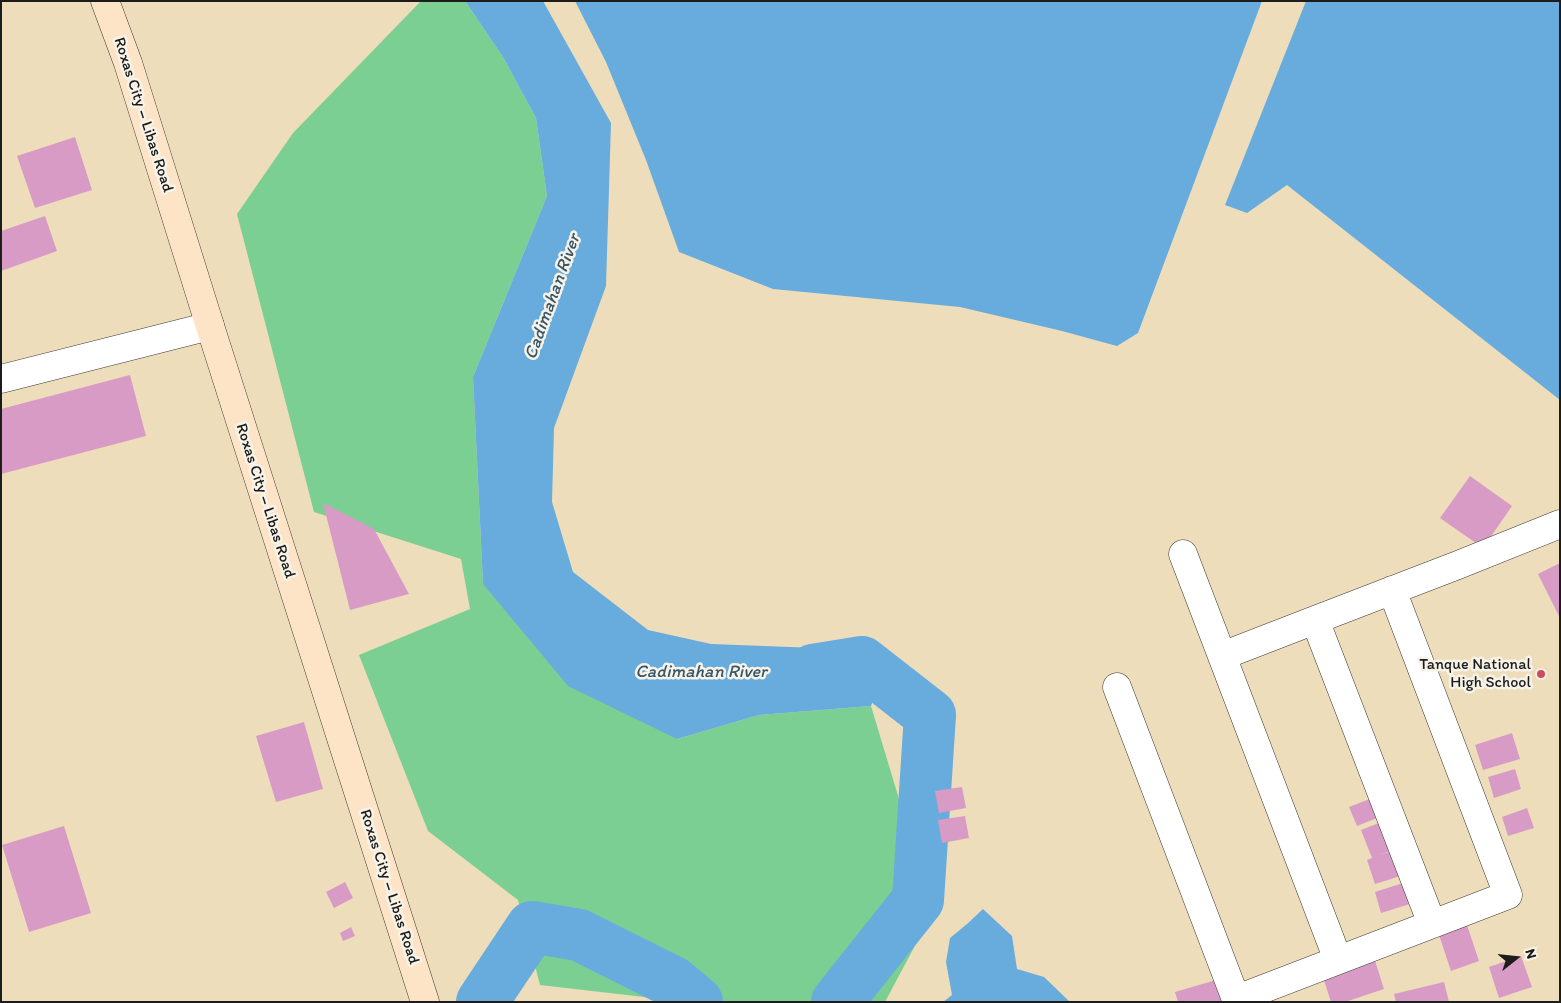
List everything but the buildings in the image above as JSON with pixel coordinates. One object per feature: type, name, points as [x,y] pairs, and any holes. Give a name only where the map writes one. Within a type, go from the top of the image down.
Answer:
[{"type":"main road","name":"Roxas City – Libas Road","points":[[105,1],[128,63],[425,1002]]},
{"type":"street","points":[[1,379],[210,326]]},
{"type":"street","points":[[1222,656],[1560,524]]},
{"type":"street","points":[[1183,554],[1338,960]]},
{"type":"street","points":[[1117,687],[1237,1000],[1508,895],[1392,590]]},
{"type":"street","points":[[1315,620],[1432,924]]},
{"type":"green space","points":[[421,1],[465,1],[503,57],[536,118],[547,196],[473,377],[483,584],[677,739],[759,715],[871,706],[933,912],[885,1002],[654,1002],[653,998],[540,985],[518,900],[428,831],[359,655],[470,609],[461,559],[314,512],[237,214],[293,133]]},
{"type":"water","points":[[465,1],[543,1],[611,123],[606,286],[554,428],[552,502],[573,572],[648,630],[711,644],[817,648],[887,658],[871,706],[759,715],[677,739],[568,686],[483,584],[473,377],[547,196],[536,118],[503,57]]},
{"type":"water","points":[[575,1],[1262,1],[1138,333],[1117,346],[960,307],[773,289],[679,252],[646,160],[606,62]]},
{"type":"water","points":[[1306,1],[1560,1],[1560,400],[1287,185],[1247,213],[1225,205]]},
{"type":"water","points":[[983,909],[1012,936],[1017,969],[1044,977],[1070,1002],[943,1002],[952,995],[946,962],[950,938]]},
{"type":"waterway","name":"Cadimahan River","points":[[813,670],[862,662],[930,715],[918,900],[837,1002]]},
{"type":"waterway","name":"Cadimahan River","points":[[482,1002],[532,927],[579,935],[673,982],[697,1002]]},
{"type":"place","name":"Tanque National High School","points":[[1541,674]]}]
